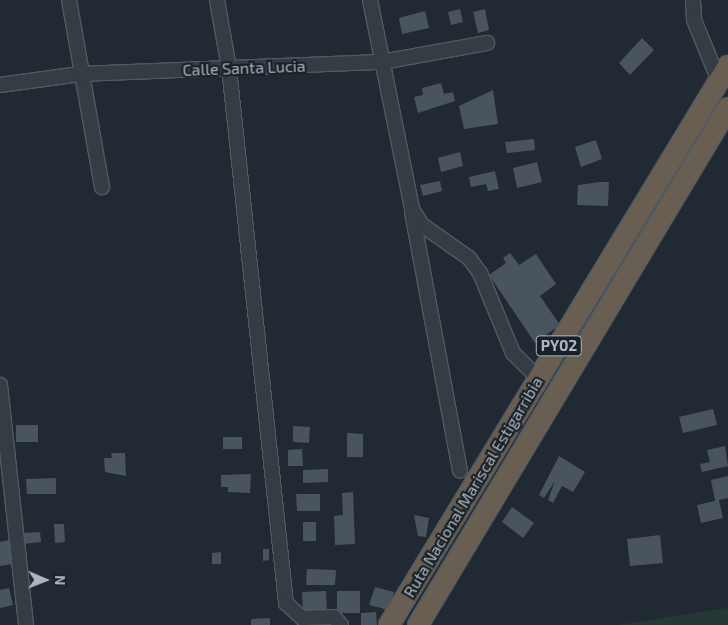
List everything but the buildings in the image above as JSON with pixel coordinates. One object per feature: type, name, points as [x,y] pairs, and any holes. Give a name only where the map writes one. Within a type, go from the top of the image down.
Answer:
[{"type":"highway","name":"Ruta Nacional Mariscal Estigarribia","points":[[389,625],[723,74]]},
{"type":"highway","name":"Ruta Nacional Mariscal Estigarribia","points":[[418,625],[728,108]]},
{"type":"street","points":[[69,0],[80,74],[102,187]]},
{"type":"street","points":[[218,0],[229,68],[286,603],[302,618],[334,617],[341,625]]},
{"type":"street","points":[[370,0],[412,209],[460,471]]},
{"type":"street","points":[[693,0],[696,27],[723,74]]},
{"type":"street","name":"Calle Santa Lucia","points":[[0,85],[80,74],[382,62],[487,42]]},
{"type":"street","points":[[412,209],[422,225],[475,265],[513,353],[539,379]]},
{"type":"street","points":[[0,385],[26,625]]},
{"type":"shaded area","points":[[728,608],[728,625],[618,625]]}]
